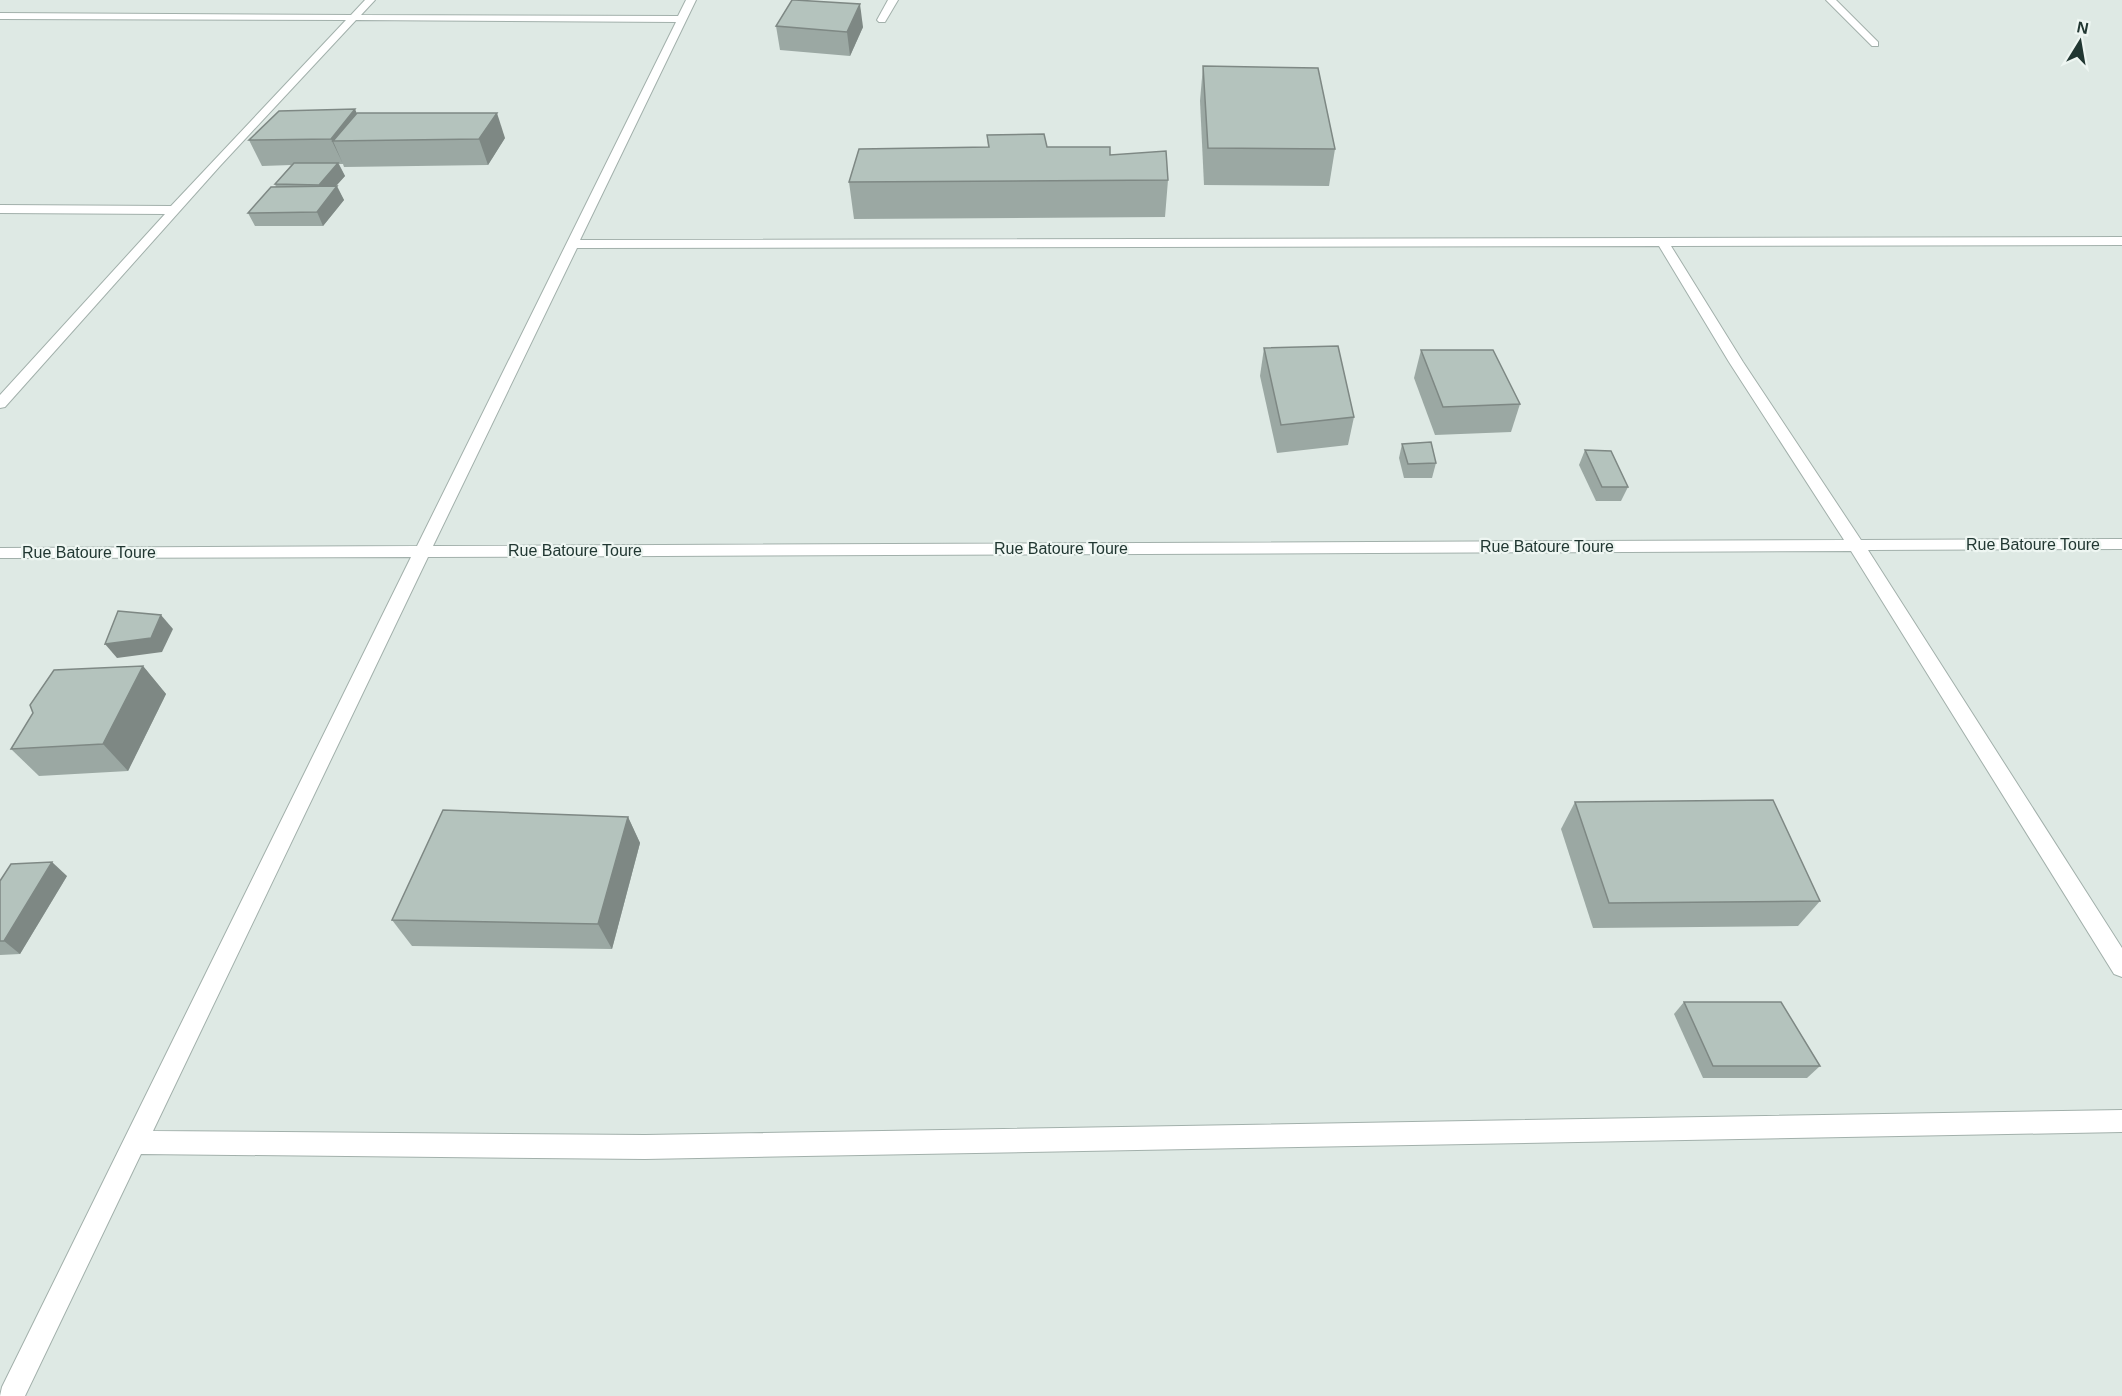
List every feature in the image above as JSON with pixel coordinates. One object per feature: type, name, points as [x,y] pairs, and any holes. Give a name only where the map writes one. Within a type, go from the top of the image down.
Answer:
[{"type":"street","points":[[0,405],[175,210],[370,0]]},
{"type":"street","points":[[11,1396],[691,0]]},
{"type":"street","points":[[882,20],[893,0]]},
{"type":"street","points":[[1831,0],[1875,44]]},
{"type":"street","points":[[0,16],[681,19]]},
{"type":"street","points":[[0,209],[175,210]]},
{"type":"street","points":[[2108,241],[2122,254]]},
{"type":"street","points":[[572,244],[2122,241]]},
{"type":"street","points":[[1663,242],[1736,362],[1856,545],[2122,967]]},
{"type":"street","name":"Rue Batoure Toure","points":[[0,553],[2122,544]]},
{"type":"street","points":[[135,1142],[645,1147],[2122,1121]]},
{"type":"building","points":[[792,0],[860,4],[847,32],[776,26]]},
{"type":"building","points":[[1203,66],[1318,68],[1335,149],[1208,148]]},
{"type":"building","points":[[355,109],[331,139],[249,140],[279,111]]},
{"type":"building","points":[[357,113],[497,113],[479,139],[333,141]]},
{"type":"building","points":[[1044,134],[1047,147],[1110,147],[1110,155],[1166,151],[1168,180],[849,182],[859,149],[989,147],[987,135]]},
{"type":"building","points":[[294,163],[338,163],[319,185],[275,184]]},
{"type":"building","points":[[337,186],[317,212],[248,213],[271,187]]},
{"type":"building","points":[[1338,346],[1354,417],[1281,425],[1264,348]]},
{"type":"building","points":[[1421,350],[1493,350],[1520,404],[1443,407]]},
{"type":"building","points":[[1431,442],[1436,463],[1408,464],[1402,444]]},
{"type":"building","points":[[1585,450],[1611,451],[1628,487],[1602,487]]},
{"type":"building","points":[[118,611],[161,615],[151,638],[105,644]]},
{"type":"building","points":[[143,666],[103,744],[11,749],[33,713],[30,705],[54,670]]},
{"type":"building","points":[[1773,800],[1820,901],[1609,903],[1575,802]]},
{"type":"building","points":[[443,810],[628,817],[598,924],[392,920]]},
{"type":"building","points":[[52,862],[4,941],[0,941],[0,881],[11,864]]},
{"type":"building","points":[[1684,1002],[1781,1002],[1820,1066],[1713,1066]]}]
